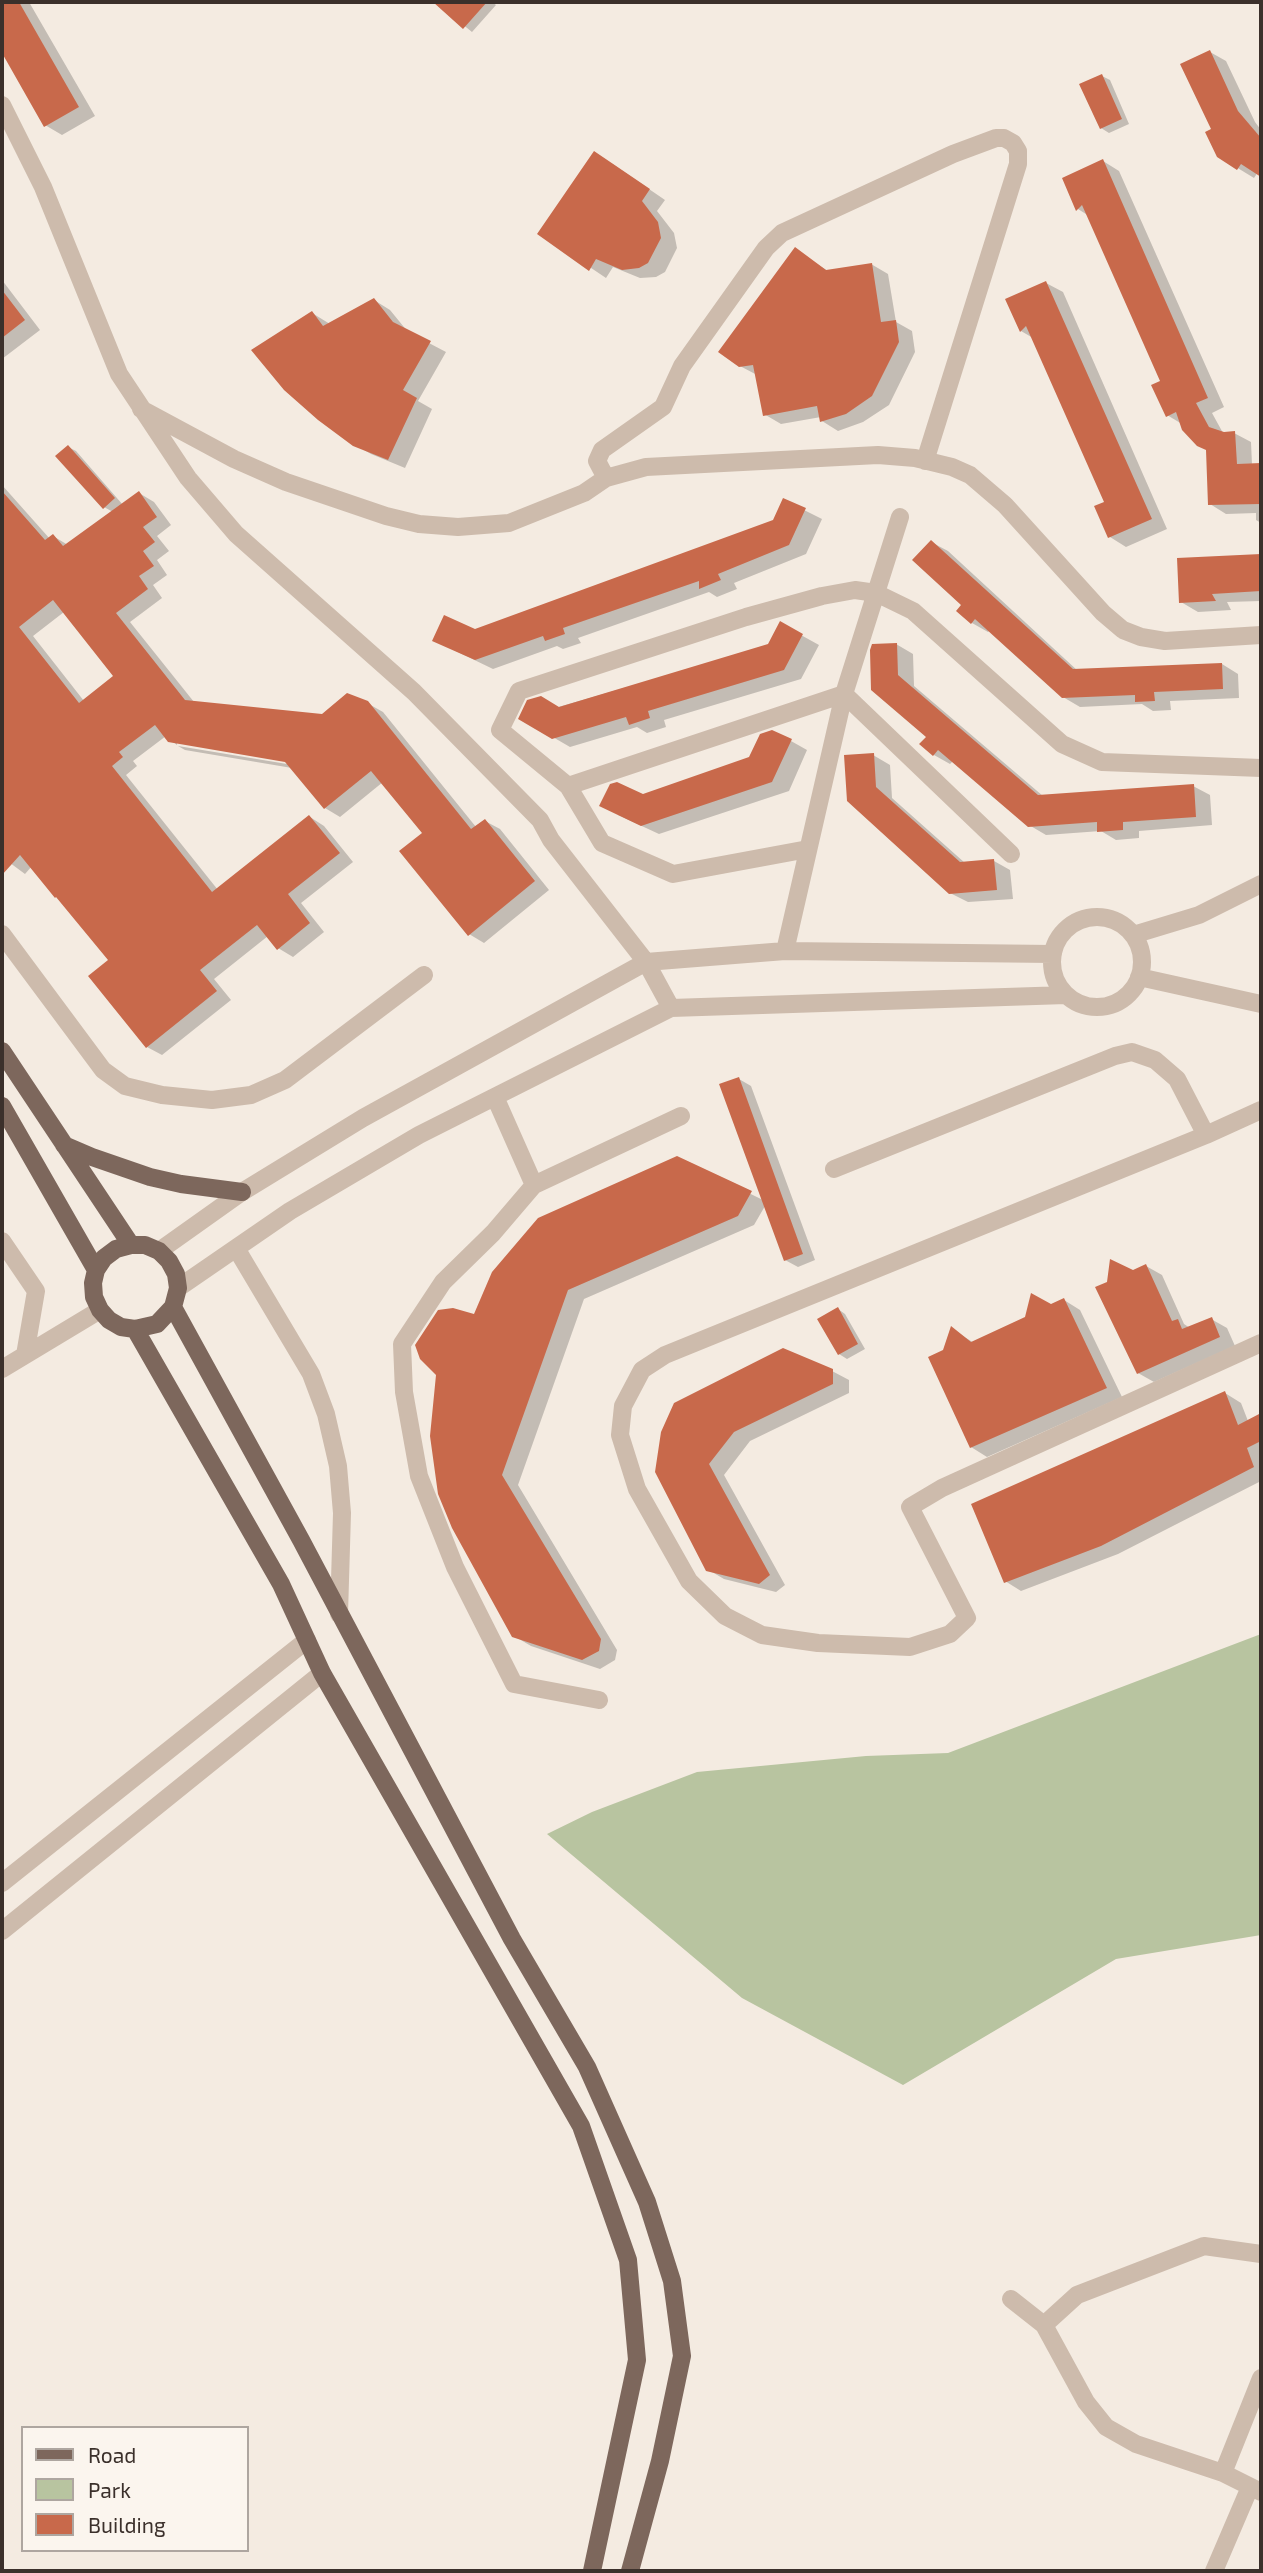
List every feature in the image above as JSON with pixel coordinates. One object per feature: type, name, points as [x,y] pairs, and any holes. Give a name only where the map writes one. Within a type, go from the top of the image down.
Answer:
[{"type":"main road","points":[[2,1051],[131,1245]]},
{"type":"main road","points":[[2,1106],[96,1270]]},
{"type":"main road","points":[[64,1145],[111,1165],[150,1177],[242,1192]]},
{"type":"main road","points":[[131,1245],[145,1245],[159,1251],[176,1273],[178,1288],[173,1307],[157,1324],[135,1329],[121,1327],[109,1320],[94,1297],[93,1283],[96,1270],[104,1258],[116,1249],[131,1245]]},
{"type":"main road","points":[[173,1307],[512,1939],[587,2067],[647,2202],[672,2281],[682,2356],[660,2460],[630,2571]]},
{"type":"main road","points":[[135,1329],[281,1584],[322,1673],[581,2126],[628,2260],[637,2360],[592,2571]]},
{"type":"street","points":[[2,105],[44,187],[119,374],[188,478],[236,534],[414,692],[540,820],[551,840],[646,962],[671,1009]]},
{"type":"street","points":[[606,478],[597,461],[602,450],[663,407],[682,366],[766,248],[782,233],[953,154],[996,138],[1004,138],[1013,143],[1018,151],[1018,164],[925,461]]},
{"type":"street","points":[[141,409],[234,459],[286,482],[419,524],[458,527],[509,523],[584,493],[606,478],[646,467],[878,456],[925,461],[952,467],[970,475],[1005,505],[1103,613],[1123,630],[1140,637],[1165,641],[1261,635]]},
{"type":"street","points":[[785,951],[844,694],[900,517]]},
{"type":"street","points":[[808,849],[673,874],[602,843],[568,786],[500,730],[519,691],[746,617],[822,596],[855,590],[876,593],[913,611],[1062,744],[1102,762],[1261,768]]},
{"type":"street","points":[[568,786],[844,694]]},
{"type":"street","points":[[844,694],[1011,854]]},
{"type":"street","points":[[1133,935],[1199,915],[1261,884]]},
{"type":"street","points":[[1094,917],[1115,922],[1133,935],[1141,955],[1139,977],[1132,990],[1121,1000],[1108,1006],[1093,1007],[1078,1003],[1066,995],[1055,976],[1053,954],[1058,940],[1067,929],[1079,921],[1094,917]]},
{"type":"street","points":[[2,934],[103,1070],[125,1086],[212,1100],[251,1096],[285,1080],[424,975]]},
{"type":"street","points":[[159,1251],[242,1192],[363,1118],[646,962],[785,951],[1053,954]]},
{"type":"street","points":[[1139,977],[1261,1004]]},
{"type":"street","points":[[178,1288],[290,1211],[419,1135],[671,1009],[1066,995]]},
{"type":"street","points":[[834,1169],[1115,1056],[1132,1052],[1155,1060],[1177,1079],[1206,1135]]},
{"type":"street","points":[[495,1097],[534,1185]]},
{"type":"street","points":[[1261,1110],[1206,1135],[665,1355],[642,1370],[623,1406],[620,1435],[637,1489],[689,1581],[725,1616],[762,1635],[818,1643],[910,1647],[950,1634],[967,1618],[910,1507],[942,1489],[1261,1343]]},
{"type":"street","points":[[599,1700],[514,1684],[455,1567],[419,1476],[404,1392],[402,1343],[443,1282],[493,1233],[534,1185],[681,1116]]},
{"type":"street","points":[[2,1241],[36,1290],[25,1355]]},
{"type":"street","points":[[236,1248],[311,1374],[326,1414],[338,1466],[342,1513],[340,1614]]},
{"type":"street","points":[[2,1369],[100,1310]]},
{"type":"street","points":[[2,1883],[307,1640]]},
{"type":"street","points":[[2,1931],[322,1673]]},
{"type":"street","points":[[1044,2325],[1077,2295],[1204,2246],[1261,2254]]},
{"type":"street","points":[[1011,2300],[1044,2325],[1086,2402],[1106,2427],[1136,2444],[1223,2473],[1256,2489],[1214,2571]]},
{"type":"street","points":[[1223,2473],[1261,2378]]},
{"type":"green space","points":[[1261,1634],[1261,1935],[1116,1959],[903,2085],[742,1998],[547,1834],[592,1812],[697,1772],[866,1756],[948,1753]]},
{"type":"building","points":[[2,2],[19,2],[79,107],[44,127],[2,53]]},
{"type":"building","points":[[433,2],[487,2],[463,29]]},
{"type":"building","points":[[1210,50],[1238,111],[1261,138],[1261,177],[1241,164],[1237,170],[1217,157],[1205,132],[1211,129],[1180,64]]},
{"type":"building","points":[[1102,74],[1122,119],[1100,129],[1079,84]]},
{"type":"building","points":[[594,151],[650,189],[642,201],[658,222],[661,238],[648,263],[639,268],[622,270],[596,259],[589,271],[537,234]]},
{"type":"building","points":[[1103,159],[1208,398],[1196,403],[1209,427],[1224,432],[1235,431],[1237,464],[1261,463],[1261,504],[1208,505],[1206,450],[1197,446],[1182,430],[1176,412],[1166,417],[1151,385],[1160,381],[1082,205],[1076,211],[1062,178]]},
{"type":"building","points":[[795,247],[826,270],[872,263],[881,322],[896,320],[899,342],[872,396],[846,414],[820,422],[817,406],[763,416],[753,365],[739,367],[718,352]]},
{"type":"building","points":[[1046,281],[1152,519],[1108,538],[1094,506],[1104,502],[1026,326],[1020,332],[1005,299]]},
{"type":"building","points":[[2,290],[25,320],[2,338]]},
{"type":"building","points":[[374,298],[393,322],[431,341],[403,390],[417,398],[388,460],[353,446],[318,420],[284,390],[251,350],[312,311],[323,326]]},
{"type":"building","points":[[68,445],[115,498],[103,509],[55,456]]},
{"type":"building","points":[[2,491],[45,540],[53,534],[63,546],[139,491],[157,517],[143,527],[155,542],[143,551],[154,566],[139,576],[148,589],[116,613],[185,700],[322,714],[347,693],[368,701],[471,829],[485,819],[535,881],[468,936],[399,851],[422,833],[371,771],[324,809],[285,762],[168,742],[155,725],[119,752],[123,757],[112,766],[212,892],[309,815],[340,853],[288,894],[310,923],[277,950],[257,925],[200,970],[217,991],[146,1048],[88,976],[108,960],[56,897],[20,855],[2,875]],"holes":[[[53,600],[113,676],[79,703],[19,627]]]},
{"type":"building","points":[[783,498],[806,508],[789,545],[718,574],[721,580],[699,589],[699,581],[563,628],[565,634],[545,641],[543,636],[475,660],[432,641],[444,615],[475,629],[773,520]]},
{"type":"building","points":[[931,540],[1073,669],[1222,663],[1223,689],[1154,692],[1155,701],[1135,702],[1135,695],[1062,698],[975,619],[971,624],[956,611],[961,605],[912,560]]},
{"type":"building","points":[[1261,554],[1261,591],[1212,594],[1216,601],[1179,603],[1177,558]]},
{"type":"building","points":[[780,621],[803,634],[784,670],[648,711],[650,718],[629,725],[626,717],[552,739],[518,719],[527,700],[541,696],[559,707],[768,644]]},
{"type":"building","points":[[897,643],[898,675],[1038,795],[1194,784],[1196,817],[1123,822],[1123,830],[1097,832],[1097,822],[1028,827],[938,750],[933,756],[919,744],[926,737],[871,690],[872,644]]},
{"type":"building","points":[[772,730],[792,739],[772,782],[641,826],[599,806],[610,784],[617,782],[643,794],[749,757],[760,734]]},
{"type":"building","points":[[874,753],[876,787],[960,862],[994,859],[997,890],[949,894],[847,801],[844,755]]},
{"type":"building","points":[[739,1077],[803,1254],[784,1261],[719,1084]]},
{"type":"building","points":[[677,1156],[752,1191],[738,1216],[568,1290],[502,1475],[601,1639],[599,1651],[582,1660],[512,1637],[452,1528],[438,1494],[430,1436],[436,1375],[420,1359],[415,1345],[438,1310],[453,1308],[474,1314],[492,1272],[538,1218]]},
{"type":"building","points":[[1110,1259],[1133,1270],[1146,1264],[1172,1321],[1178,1319],[1182,1329],[1212,1317],[1220,1337],[1137,1374],[1095,1287],[1107,1282]]},
{"type":"building","points":[[1031,1293],[1051,1304],[1064,1298],[1107,1388],[970,1448],[928,1357],[943,1350],[951,1326],[971,1342],[1025,1317]]},
{"type":"building","points":[[838,1307],[858,1344],[838,1355],[817,1319]]},
{"type":"building","points":[[783,1348],[833,1369],[833,1384],[734,1432],[709,1464],[770,1575],[759,1584],[706,1571],[655,1472],[661,1432],[674,1403]]},
{"type":"building","points":[[1225,1391],[1238,1425],[1261,1413],[1261,1441],[1247,1448],[1254,1467],[1101,1546],[1004,1583],[971,1504]]}]
